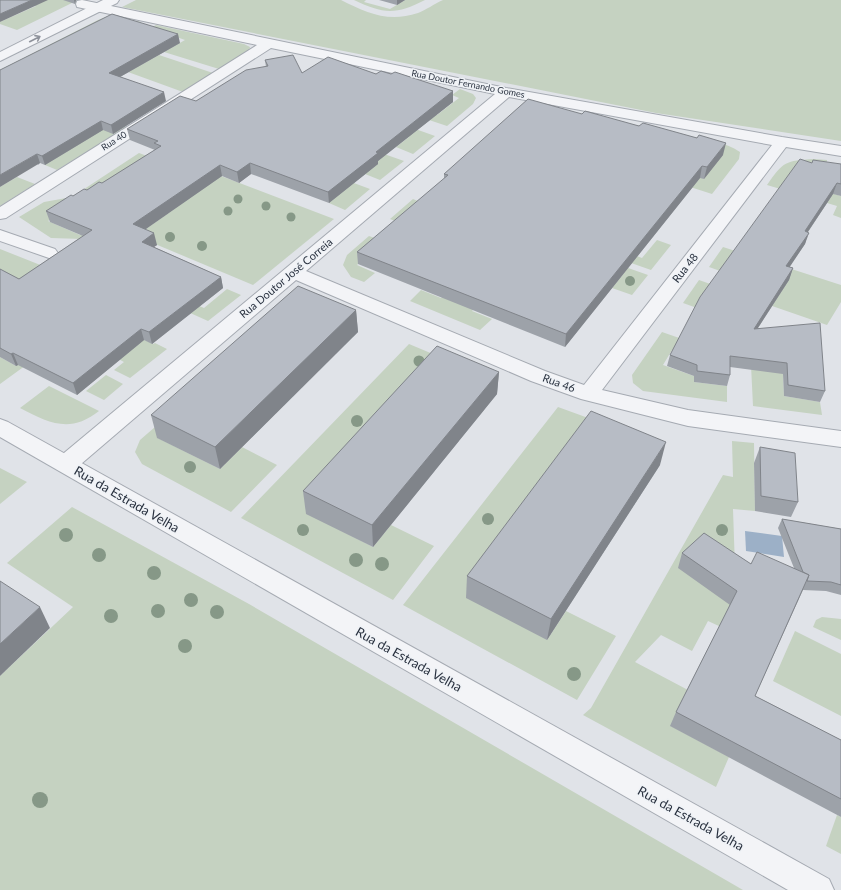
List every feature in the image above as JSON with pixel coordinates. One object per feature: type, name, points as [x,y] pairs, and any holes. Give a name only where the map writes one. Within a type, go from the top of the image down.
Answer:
[{"type":"street","points":[[0,46],[90,4],[113,0]]},
{"type":"street","points":[[0,57],[90,4]]},
{"type":"street","name":"Rua Doutor Fernando Gomes","points":[[90,4],[268,44],[506,92],[782,142],[841,151]]},
{"type":"street","name":"Rua 40","points":[[0,214],[268,44]]},
{"type":"street","name":"Rua Doutor José Correia","points":[[66,464],[506,92]]},
{"type":"street","name":"Rua 48","points":[[588,394],[782,142]]},
{"type":"street","points":[[0,235],[49,253]]},
{"type":"street","name":"Rua 46","points":[[293,272],[538,376],[588,394],[688,418],[841,439]]},
{"type":"street","name":"Rua da Estrada Velha","points":[[0,427],[818,890]]},
{"type":"green space","points":[[20,0],[78,0],[17,30],[0,24],[0,22],[36,6]]},
{"type":"green space","points":[[136,0],[341,0],[360,9],[378,15],[397,17],[418,13],[443,0],[841,0],[841,141],[656,113],[122,7]]},
{"type":"green space","points":[[354,0],[366,0],[364,2],[390,9],[405,0],[425,0],[406,8],[390,11],[373,8]]},
{"type":"green space","points":[[106,17],[116,17],[141,22],[130,27],[141,34],[156,25],[244,44],[250,47],[249,51],[219,69],[164,52],[185,40],[171,35],[0,80],[0,70]]},
{"type":"green space","points":[[159,55],[213,73],[183,92],[128,72]]},
{"type":"green space","points":[[460,89],[473,94],[476,98],[473,104],[447,126],[423,118],[430,113],[437,115],[459,98],[452,95]]},
{"type":"green space","points":[[393,121],[435,136],[413,154],[396,147],[409,137]]},
{"type":"green space","points":[[114,122],[127,127],[57,170],[45,165]]},
{"type":"green space","points":[[313,129],[404,161],[380,180],[365,174]]},
{"type":"green space","points":[[689,136],[722,144],[740,152],[739,159],[712,194],[656,176]]},
{"type":"green space","points":[[139,153],[195,174],[59,214],[48,221],[80,235],[104,218],[82,239],[51,238],[19,217],[44,202],[72,197]]},
{"type":"green space","points":[[276,154],[370,189],[345,210],[329,203],[343,191]]},
{"type":"green space","points":[[814,159],[827,160],[826,178],[789,181],[841,196],[841,218],[833,215],[837,206],[767,185],[777,171],[786,164]]},
{"type":"green space","points":[[221,176],[334,219],[253,285],[136,236]]},
{"type":"green space","points":[[17,177],[35,184],[0,206],[0,187]]},
{"type":"green space","points":[[413,199],[427,205],[412,218],[455,234],[465,225],[495,236],[482,249],[504,257],[501,261],[531,272],[513,292],[497,285],[472,311],[492,319],[480,330],[410,301],[421,290],[441,298],[472,268],[455,260],[467,248],[390,219]],"holes":[[[506,266],[519,272],[507,285],[494,280]]]},
{"type":"green space","points":[[532,228],[591,239],[642,258],[657,240],[671,245],[651,270]]},
{"type":"green space","points":[[369,236],[383,241],[357,265],[375,273],[364,282],[351,277],[343,265],[347,255]]},
{"type":"green space","points":[[723,247],[841,285],[841,302],[827,325],[758,301],[779,295],[789,279],[723,272],[709,267]]},
{"type":"green space","points":[[0,249],[53,270],[158,288],[204,308],[227,289],[241,295],[208,321],[148,294],[0,285]]},
{"type":"green space","points":[[597,257],[648,275],[632,295],[612,288],[624,273],[593,262]]},
{"type":"green space","points":[[699,280],[730,291],[697,308],[683,303]]},
{"type":"green space","points":[[292,308],[158,438],[220,469],[242,447],[277,465],[231,512],[142,464],[135,452],[140,440]]},
{"type":"green space","points":[[662,332],[725,354],[702,361],[672,350],[663,365],[694,376],[694,382],[727,386],[727,402],[643,391],[633,383],[632,375]]},
{"type":"green space","points":[[132,334],[167,349],[130,378],[114,370],[124,362],[107,353]]},
{"type":"green space","points":[[57,337],[62,339],[0,384],[0,357],[16,366]]},
{"type":"green space","points":[[409,344],[464,367],[306,513],[373,547],[391,525],[434,546],[393,600],[241,518]]},
{"type":"green space","points":[[750,345],[783,374],[784,396],[820,402],[822,415],[753,406]]},
{"type":"green space","points":[[106,375],[123,384],[104,400],[86,391]]},
{"type":"green space","points":[[49,386],[99,411],[78,422],[60,424],[40,418],[20,408]]},
{"type":"green space","points":[[558,407],[602,423],[547,640],[566,611],[616,636],[577,700],[403,605]]},
{"type":"green space","points":[[732,441],[754,443],[755,511],[733,509],[736,597],[721,627],[708,621],[692,651],[661,635],[635,662],[688,690],[671,726],[729,757],[716,787],[583,715],[591,708],[723,475],[733,477]]},
{"type":"green space","points":[[0,468],[27,482],[0,504]]},
{"type":"green space","points":[[72,507],[249,604],[743,890],[0,890],[0,676],[73,607],[7,563]]},
{"type":"green space","points":[[822,617],[841,619],[841,640],[813,627],[816,620]]},
{"type":"green space","points":[[795,631],[841,654],[841,716],[773,681]]},
{"type":"green space","points":[[837,815],[841,817],[841,854],[826,846]]},
{"type":"water","points":[[745,531],[782,536],[784,557],[746,551]]},
{"type":"building","points":[[0,0],[32,0],[0,14]]},
{"type":"building","points":[[112,14],[178,34],[109,73],[164,92],[111,125],[101,121],[42,156],[37,154],[0,175],[0,70]]},
{"type":"building","points":[[293,55],[302,73],[328,57],[376,74],[381,71],[391,74],[395,72],[453,91],[328,192],[250,163],[237,172],[220,165],[133,224],[154,233],[142,242],[221,277],[149,332],[141,329],[73,383],[0,348],[0,269],[19,279],[92,230],[46,211],[71,195],[73,196],[84,189],[87,190],[99,182],[102,183],[161,146],[154,143],[158,141],[127,129],[180,96],[196,101],[246,70],[268,66],[265,60]]},
{"type":"building","points":[[528,99],[582,114],[585,111],[639,126],[643,123],[697,138],[699,135],[726,143],[707,167],[702,166],[566,334],[357,252],[448,175],[444,174]]},
{"type":"building","points":[[800,159],[812,163],[813,160],[841,164],[841,184],[837,183],[805,231],[809,233],[786,266],[793,268],[754,329],[820,323],[825,391],[788,385],[787,363],[730,356],[730,375],[697,371],[697,365],[670,355],[700,297]]},
{"type":"building","points":[[298,286],[356,310],[215,447],[151,415]]},
{"type":"building","points":[[437,346],[499,372],[372,525],[303,491]]},
{"type":"building","points":[[591,411],[666,442],[551,619],[467,576]]},
{"type":"building","points":[[760,447],[795,453],[798,502],[761,496]]},
{"type":"building","points":[[782,519],[841,529],[841,585],[831,582],[807,581],[809,575],[803,572]]},
{"type":"building","points":[[704,533],[751,564],[757,552],[809,575],[755,696],[841,740],[841,799],[676,712],[737,591],[682,553]]},
{"type":"building","points":[[0,581],[40,607],[0,644]]}]
